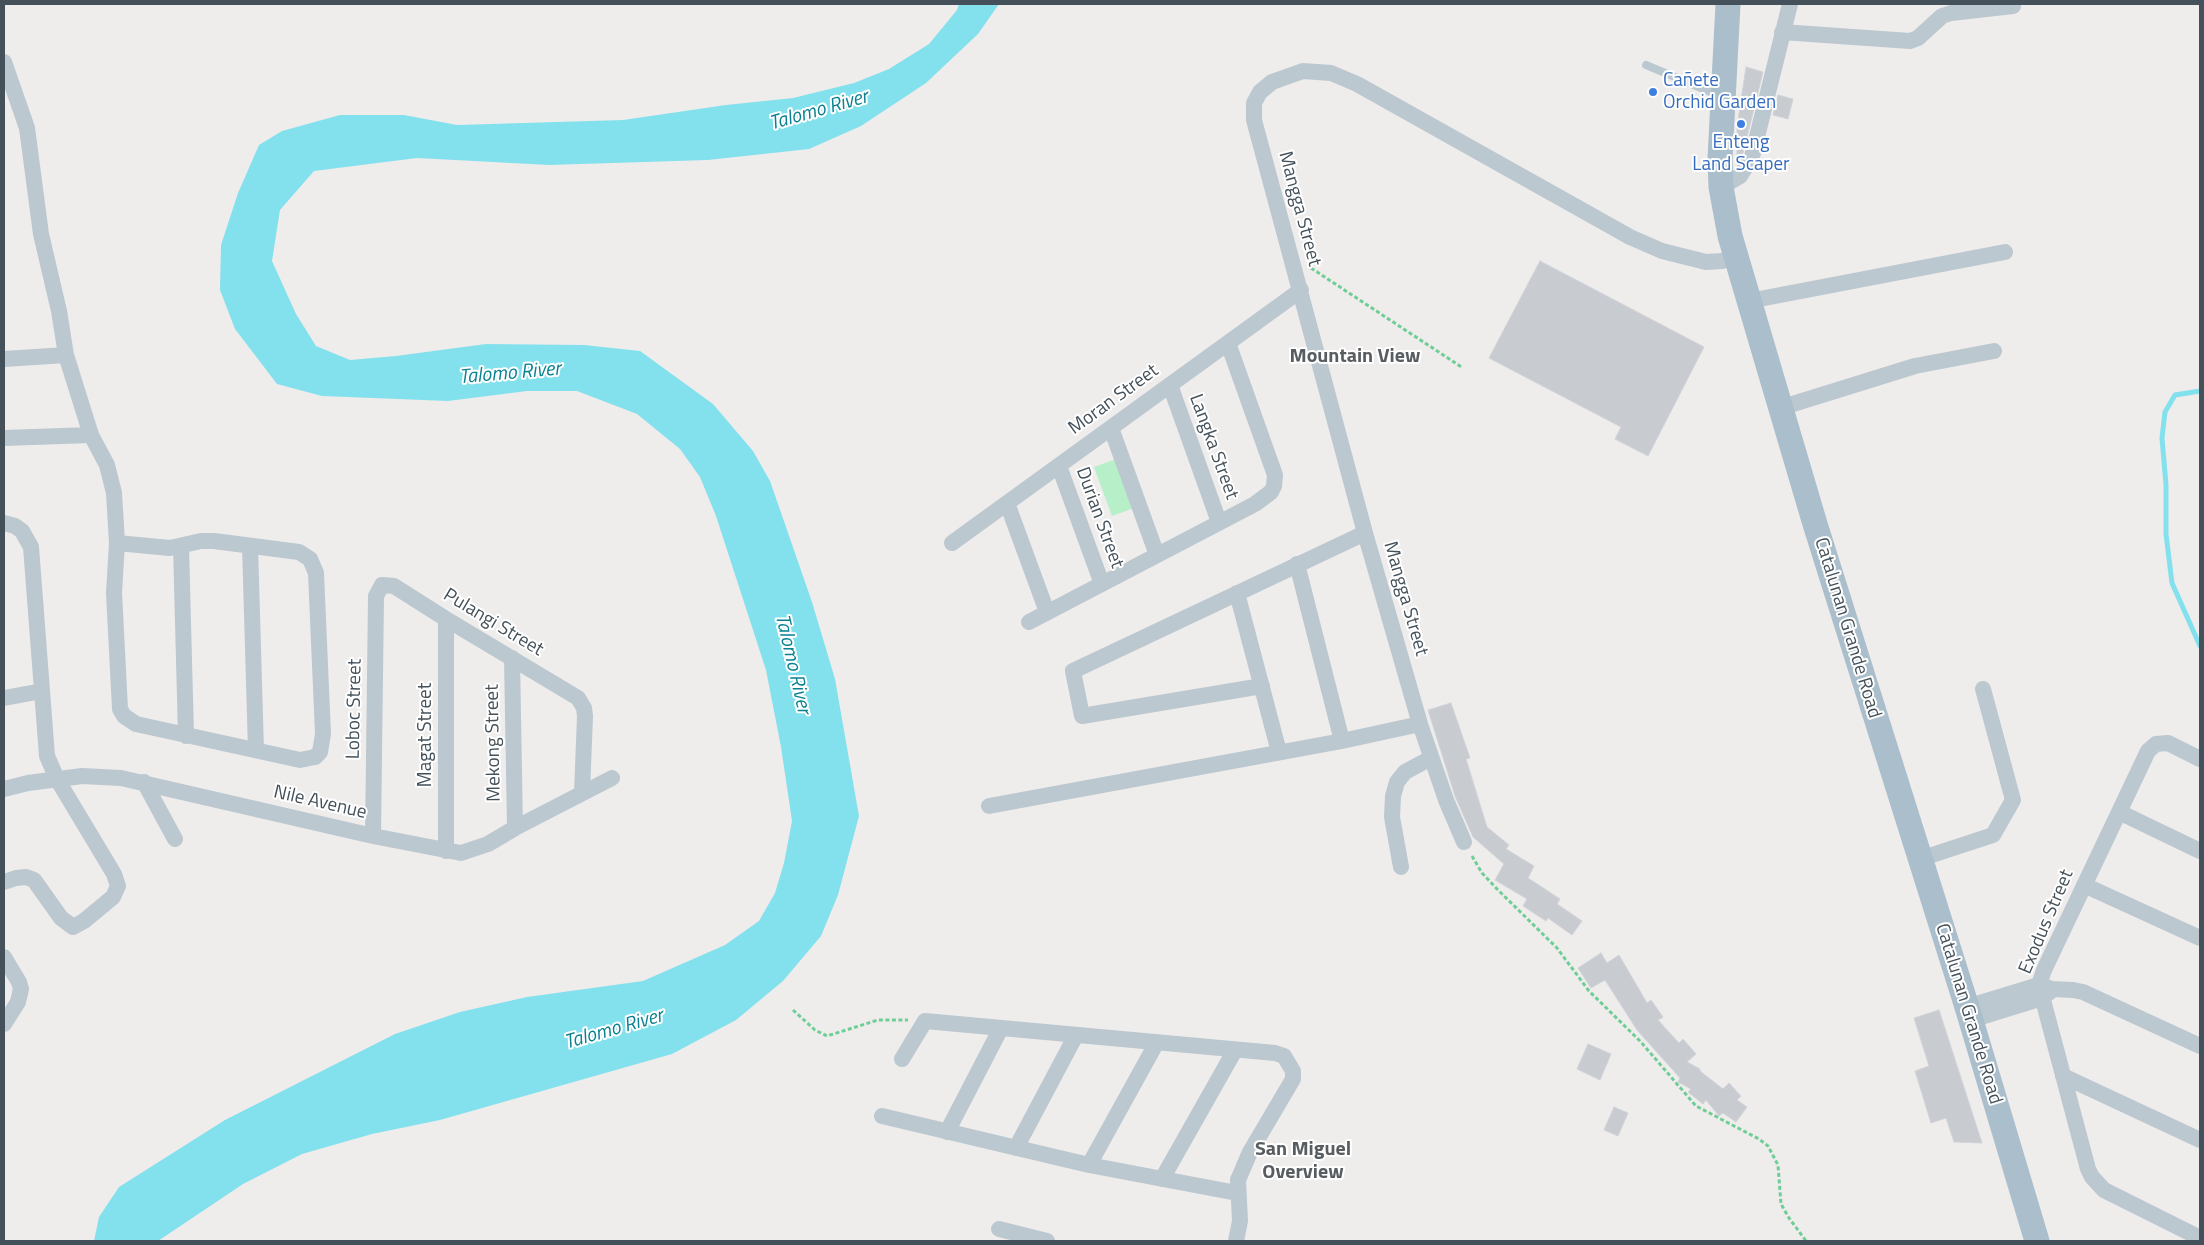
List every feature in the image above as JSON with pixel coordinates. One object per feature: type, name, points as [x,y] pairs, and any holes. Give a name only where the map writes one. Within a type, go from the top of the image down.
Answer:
[{"type":"main road","name":"Catalunan Grande Road","points":[[1728,4],[1720,159],[1726,214],[1736,257],[1780,408],[1969,1014],[2037,1241]]},
{"type":"street","points":[[1722,187],[1740,176],[1752,157],[1790,4]]},
{"type":"street","points":[[1782,32],[1910,41],[1918,38],[1942,16],[1951,13],[2013,6]]},
{"type":"street","points":[[4,62],[27,128],[41,234],[59,312],[66,355],[91,435],[107,465],[116,506],[117,543],[114,593],[120,709],[124,716],[136,724],[186,736],[308,760],[315,757],[320,752],[323,734],[316,573],[310,559],[299,552],[202,541],[181,546],[157,548],[117,543]]},
{"type":"street","name":"Mangga Street","points":[[1464,842],[1431,758],[1420,724],[1364,532],[1301,290],[1254,120],[1254,103],[1260,92],[1272,82],[1302,71],[1331,73],[1357,84],[1630,238],[1662,251],[1706,262],[1722,261],[1736,257]]},
{"type":"street","points":[[1749,301],[2005,252]]},
{"type":"street","name":"Moran Street","points":[[952,544],[1301,290]]},
{"type":"street","points":[[1029,622],[1261,500],[1271,492],[1276,475],[1228,343]]},
{"type":"street","points":[[1780,408],[1915,366],[1994,351]]},
{"type":"street","points":[[4,359],[66,355]]},
{"type":"street","name":"Langka Street","points":[[1170,385],[1219,522]]},
{"type":"street","points":[[1111,428],[1157,555]]},
{"type":"street","points":[[4,438],[91,435]]},
{"type":"street","name":"Durian Street","points":[[1059,466],[1102,584]]},
{"type":"street","points":[[1007,503],[1047,612]]},
{"type":"street","points":[[4,523],[15,526],[22,531],[31,547],[47,756],[58,779],[114,874],[118,886],[117,892],[84,921],[73,926],[62,918],[34,880],[26,877],[4,882]]},
{"type":"street","points":[[1262,686],[1082,716],[1073,671],[1364,532]]},
{"type":"street","points":[[181,546],[186,736]]},
{"type":"street","points":[[250,546],[256,750]]},
{"type":"street","points":[[1297,564],[1342,740]]},
{"type":"street","name":"Pulangi Street","points":[[382,585],[394,586],[572,693],[582,702],[585,716],[582,793]]},
{"type":"street","name":"Loboc Street","points":[[373,836],[376,596],[382,585]]},
{"type":"street","points":[[1237,593],[1279,752]]},
{"type":"street","name":"Magat Street","points":[[446,619],[446,851]]},
{"type":"street","name":"Mekong Street","points":[[512,658],[515,828]]},
{"type":"street","points":[[1920,859],[1993,835],[2013,800],[1983,689]]},
{"type":"street","points":[[4,697],[42,691]]},
{"type":"street","points":[[989,806],[1420,724]]},
{"type":"street","name":"Exodus Street","points":[[2200,759],[2168,744],[2156,744],[2148,751],[2042,975],[2063,1076],[2088,1169],[2096,1184],[2111,1195],[2200,1238]]},
{"type":"street","points":[[1401,867],[1392,817],[1393,796],[1397,782],[1405,772],[1431,758]]},
{"type":"street","name":"Nile Avenue","points":[[4,789],[28,783],[100,776],[144,782],[373,836],[461,853],[488,844],[612,778]]},
{"type":"street","points":[[144,782],[175,839]]},
{"type":"street","points":[[2119,812],[2200,851]]},
{"type":"street","points":[[2084,886],[2200,938]]},
{"type":"street","points":[[4,957],[19,982],[20,989],[18,1002],[4,1024]]},
{"type":"street","points":[[1969,1014],[2045,991],[2073,990],[2083,992],[2200,1046]]},
{"type":"street","points":[[902,1059],[925,1021],[1275,1053],[1284,1056],[1293,1071],[1290,1086],[1242,1168],[1238,1180],[1237,1193],[1240,1221],[1236,1241]]},
{"type":"street","points":[[948,1132],[1001,1028]]},
{"type":"street","points":[[1016,1148],[1076,1035]]},
{"type":"street","points":[[1089,1165],[1157,1042]]},
{"type":"street","points":[[1162,1179],[1235,1050]]},
{"type":"street","points":[[2063,1076],[2200,1140]]},
{"type":"street","points":[[882,1116],[1089,1165],[1237,1193]]},
{"type":"street","points":[[999,1229],[1047,1241]]},
{"type":"lane","points":[[1646,65],[1722,96]]},
{"type":"path","points":[[1303,264],[1463,368]]},
{"type":"path","points":[[1464,842],[1482,873],[1557,948],[1589,991],[1640,1041],[1696,1106],[1759,1139],[1768,1146],[1778,1165],[1781,1204],[1788,1218],[1806,1241]]},
{"type":"path","points":[[793,1010],[815,1030],[826,1036],[878,1020],[925,1021]]},
{"type":"green space","points":[[1127,455],[1145,504],[1112,516],[1094,467]]},
{"type":"water","name":"Talomo River","points":[[959,4],[999,4],[978,34],[926,83],[861,126],[809,149],[708,160],[549,165],[417,158],[314,171],[280,210],[272,261],[296,314],[316,346],[350,360],[486,344],[584,345],[640,351],[713,404],[753,451],[770,481],[812,602],[835,679],[859,816],[838,895],[821,936],[783,981],[736,1020],[672,1054],[440,1120],[372,1134],[302,1154],[243,1184],[158,1241],[94,1241],[99,1217],[119,1187],[225,1120],[395,1034],[460,1012],[527,997],[643,981],[725,945],[759,921],[775,893],[784,863],[792,821],[781,747],[766,670],[716,516],[700,477],[680,449],[637,414],[577,391],[527,391],[448,401],[322,396],[277,384],[235,329],[220,290],[221,245],[238,193],[259,145],[282,131],[340,115],[404,115],[457,125],[623,120],[726,105],[793,98],[854,83],[889,69],[929,44],[957,10]]},
{"type":"building","points":[[1746,67],[1763,72],[1743,153],[1737,162],[1737,127]]},
{"type":"building","points":[[1778,95],[1793,99],[1788,119],[1773,115]]},
{"type":"building","points":[[1540,261],[1704,347],[1648,456],[1615,439],[1621,427],[1489,358]]},
{"type":"building","points":[[1451,703],[1470,758],[1466,759],[1487,827],[1509,845],[1506,849],[1534,866],[1528,878],[1560,899],[1557,904],[1582,921],[1572,935],[1548,918],[1546,921],[1523,906],[1527,899],[1495,880],[1504,864],[1473,837],[1455,796],[1428,710]]},
{"type":"building","points":[[1601,953],[1607,963],[1619,955],[1647,1003],[1651,1000],[1663,1017],[1658,1020],[1679,1043],[1683,1039],[1696,1054],[1687,1062],[1700,1069],[1700,1071],[1723,1089],[1729,1083],[1741,1096],[1737,1100],[1747,1107],[1736,1122],[1723,1113],[1719,1116],[1706,1100],[1703,1104],[1688,1092],[1691,1089],[1678,1082],[1680,1078],[1637,1030],[1605,980],[1591,988],[1578,968]]},
{"type":"building","points":[[1939,1010],[1982,1143],[1954,1142],[1946,1118],[1931,1123],[1915,1071],[1929,1066],[1914,1018]]},
{"type":"building","points":[[1588,1044],[1611,1054],[1600,1080],[1577,1069]]},
{"type":"building","points":[[1614,1107],[1628,1113],[1618,1136],[1604,1130]]},
{"type":"waterway","points":[[2200,391],[2175,395],[2165,412],[2162,438],[2166,485],[2166,534],[2172,583],[2200,646]]},
{"type":"place","name":"Cañete Orchid Garden","points":[[1653,92]]},
{"type":"place","name":"Enteng Land Scaper","points":[[1741,124]]},
{"type":"district","name":"Mountain View","points":[[1355,357]]},
{"type":"district","name":"San Miguel Overview","points":[[1303,1162]]}]
